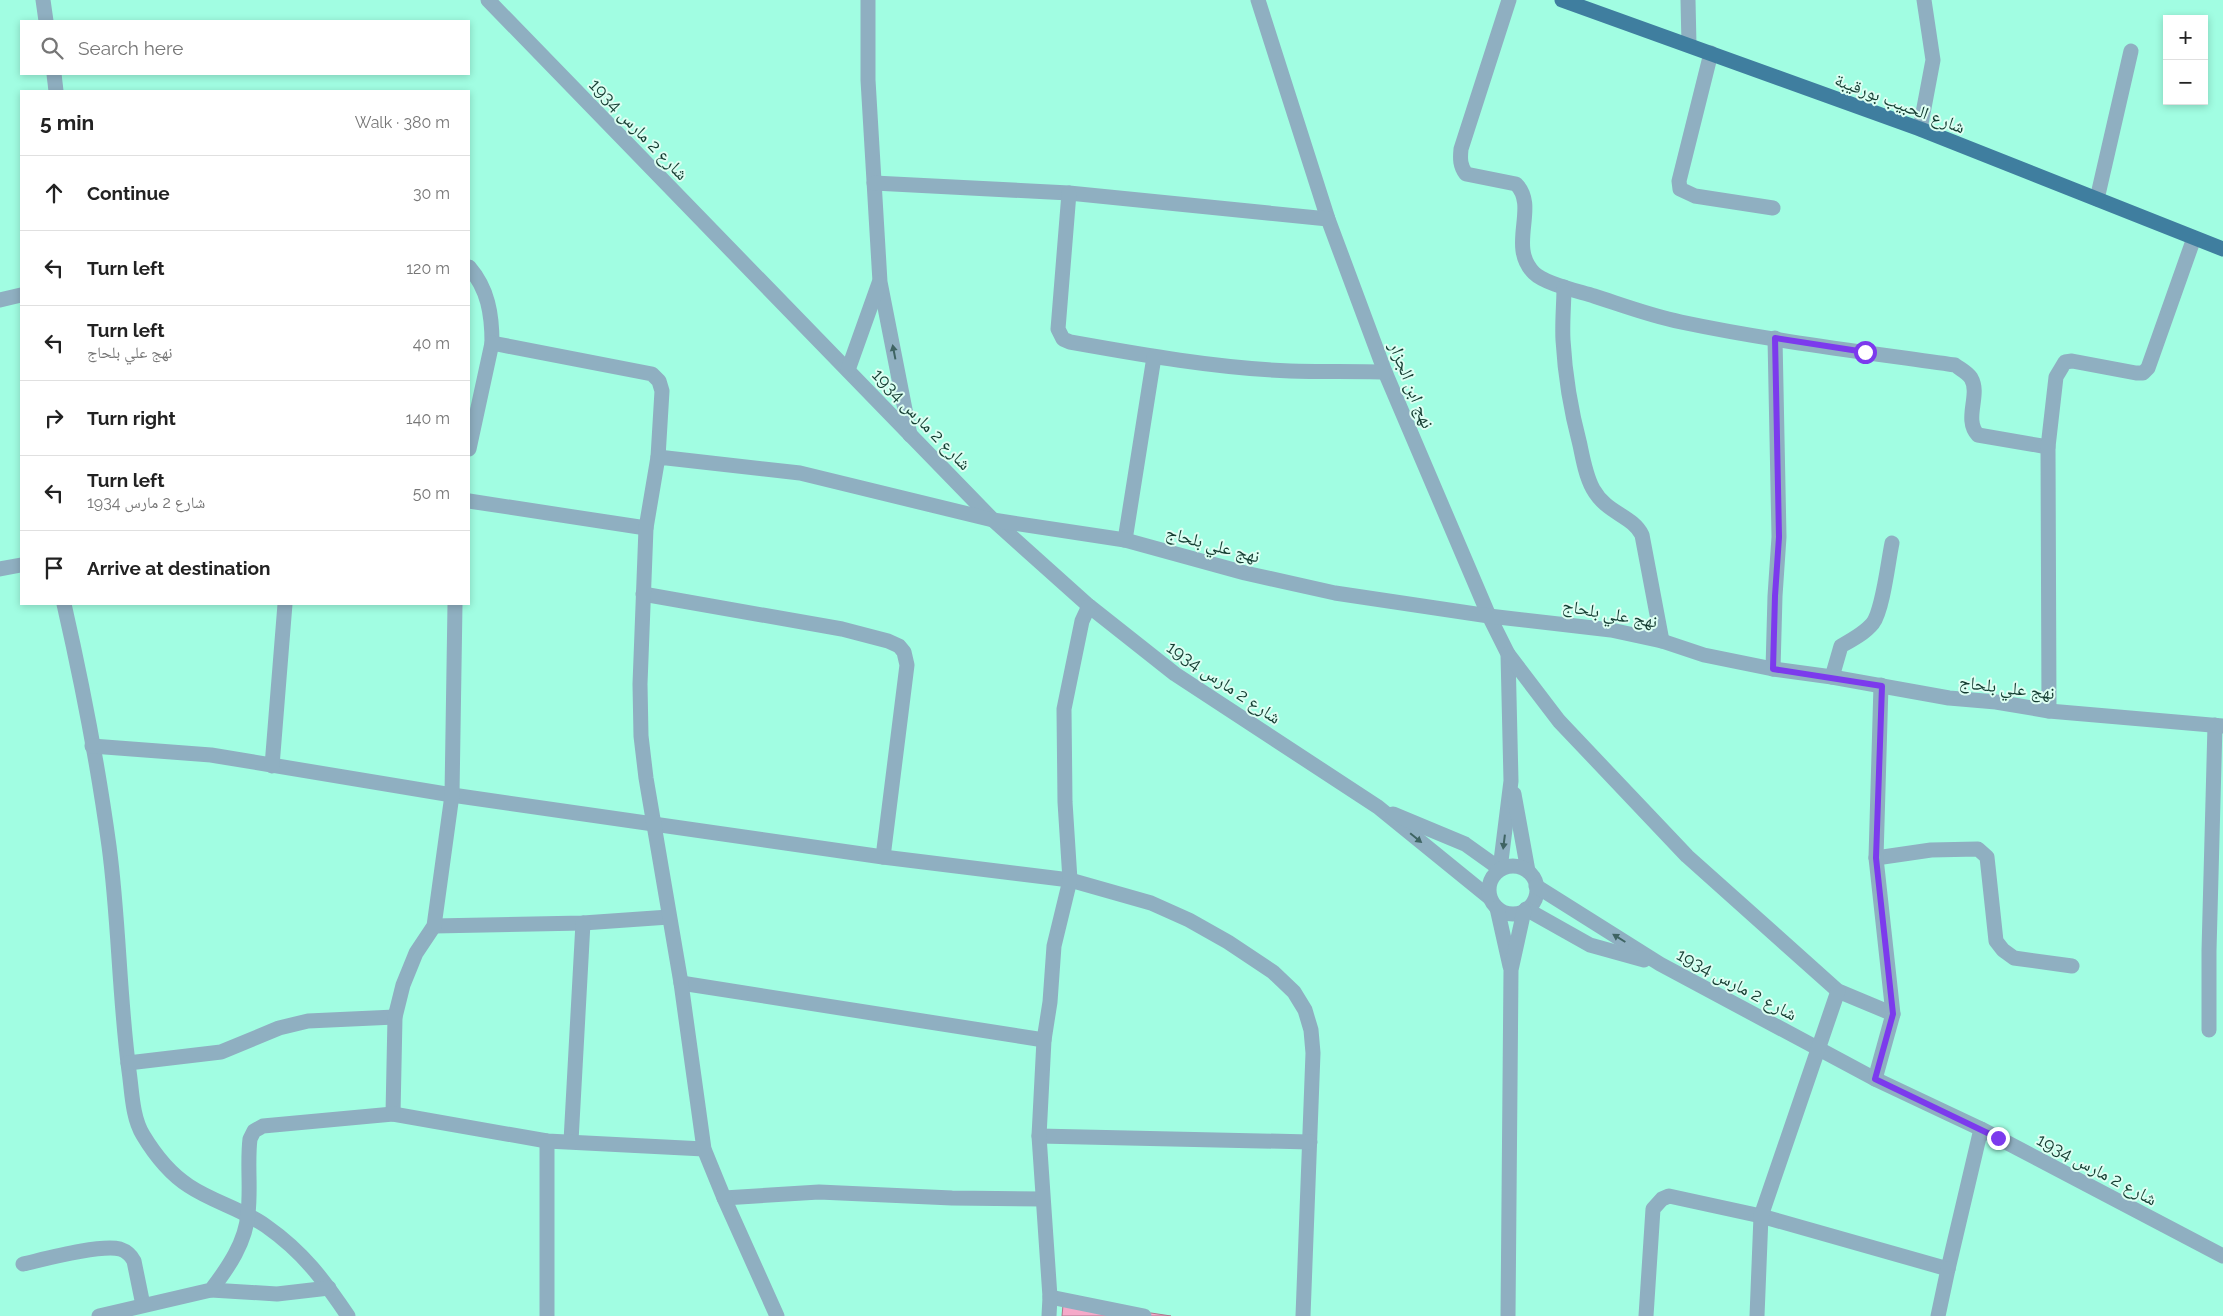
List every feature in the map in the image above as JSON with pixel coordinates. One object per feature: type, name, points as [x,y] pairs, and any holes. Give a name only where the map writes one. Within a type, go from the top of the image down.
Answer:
[{"type":"main road","name":"شارع الحبيب بورقيبة","points":[[1562,0],[1920,129],[2223,248]]},
{"type":"street","points":[[43,0],[46,20]]},
{"type":"street","name":"شارع 2 مارس 1934","points":[[488,0],[993,520],[1089,606],[1175,674],[1378,808],[1493,903]]},
{"type":"street","points":[[868,0],[868,80],[880,282],[910,434]]},
{"type":"street","points":[[1509,0],[1461,150],[1461,168],[1466,174],[1516,184],[1521,189],[1524,200],[1521,252],[1526,264],[1536,275],[1564,287],[1680,322],[1955,365],[1970,376],[1973,383],[1971,422],[1973,429],[1978,434],[1988,438],[2048,446]]},
{"type":"street","points":[[1688,0],[1690,46]]},
{"type":"street","points":[[1920,129],[1933,60],[1924,0]]},
{"type":"street","name":"نهج ابن الجزار","points":[[1258,1],[1328,219],[1385,372],[1489,616],[1508,654],[1511,781]]},
{"type":"street","points":[[2097,199],[2131,51]]},
{"type":"street","points":[[1711,53],[1679,181],[1680,189],[1695,196],[1773,208]]},
{"type":"street","points":[[54,75],[56,90]]},
{"type":"street","points":[[874,183],[1068,193],[1328,219]]},
{"type":"street","points":[[1068,193],[1058,329],[1060,335],[1070,342],[1154,357],[1290,371],[1385,372]]},
{"type":"street","points":[[2049,711],[2048,446],[2056,377],[2065,362],[2072,361],[2136,373],[2143,373],[2148,368],[2194,238]]},
{"type":"street","points":[[470,268],[480,279],[488,303],[492,324],[492,342],[470,444]]},
{"type":"street","points":[[848,370],[880,282]]},
{"type":"street","points":[[1564,287],[1563,339],[1572,414],[1584,466],[1593,488],[1602,502],[1612,511],[1638,526],[1642,535],[1662,641]]},
{"type":"street","points":[[0,300],[20,295]]},
{"type":"street","points":[[1773,669],[1779,537],[1775,338]]},
{"type":"street","points":[[492,342],[652,374],[659,381],[662,391],[658,457],[646,528],[641,736],[653,824],[681,983],[704,1149],[777,1316]]},
{"type":"street","points":[[1125,540],[1154,357]]},
{"type":"street","name":"نهج علي بلحاج","points":[[658,457],[800,473],[993,520],[1125,540],[1245,573],[1335,593],[1489,616],[1611,630],[1662,641],[1704,655],[1773,669],[1832,677],[1949,698],[1996,702],[2049,711],[2219,725]]},
{"type":"street","points":[[470,501],[646,528]]},
{"type":"street","points":[[1832,677],[1841,646],[1873,623],[1879,611],[1892,543]]},
{"type":"street","points":[[0,569],[20,566]]},
{"type":"street","points":[[643,594],[842,629],[888,641],[899,646],[906,657],[907,665],[883,857]]},
{"type":"street","points":[[64,605],[92,746],[109,847],[128,1064],[134,1105],[141,1132],[157,1156],[175,1175],[190,1187],[248,1214],[298,1252],[314,1267],[348,1316]]},
{"type":"street","points":[[272,766],[285,605]]},
{"type":"street","points":[[393,1114],[395,1017],[403,985],[416,953],[434,926],[452,795],[455,605]]},
{"type":"street","points":[[1049,1316],[1050,1297],[1039,1136],[1044,1040],[1050,1002],[1054,946],[1070,880],[1065,802],[1064,710],[1082,621],[1089,606]]},
{"type":"street","points":[[1508,654],[1559,721],[1687,856],[1838,991],[1893,1014]]},
{"type":"street","points":[[1875,1079],[1893,1014],[1876,858],[1882,686]]},
{"type":"street","points":[[2209,1030],[2209,951],[2219,725]]},
{"type":"street","points":[[92,746],[211,755],[452,795],[883,857],[1070,880],[1152,903],[1190,920],[1228,942],[1273,972],[1294,992],[1305,1010],[1311,1030],[1313,1053],[1304,1316]]},
{"type":"street","points":[[1511,781],[1500,869],[1490,882],[1493,903],[1511,970]]},
{"type":"street","points":[[1508,1316],[1511,970],[1525,910],[1535,899],[1536,886],[1528,871],[1511,781]]},
{"type":"street","name":"شارع 2 مارس 1934","points":[[1378,808],[1465,844],[1500,869]]},
{"type":"street","points":[[1876,858],[1931,850],[1978,849],[1987,857],[1996,941],[2003,950],[2014,958],[2072,966]]},
{"type":"street","points":[[1500,869],[1514,866],[1528,871]]},
{"type":"street","name":"شارع 2 مارس 1934","points":[[1536,886],[1660,964],[1875,1079],[1981,1129],[2223,1256]]},
{"type":"street","points":[[1493,903],[1510,914],[1525,910]]},
{"type":"street","name":"شارع 2 مارس 1934","points":[[1525,910],[1590,945],[1660,964]]},
{"type":"street","points":[[434,926],[584,923],[669,917]]},
{"type":"street","points":[[571,1141],[584,923]]},
{"type":"street","points":[[681,983],[1044,1040]]},
{"type":"street","points":[[1757,1316],[1761,1216],[1838,991]]},
{"type":"street","points":[[128,1064],[221,1052],[279,1028],[308,1021],[395,1017]]},
{"type":"street","points":[[211,1290],[232,1261],[242,1238],[248,1214],[250,1139],[254,1131],[263,1126],[393,1114],[547,1141],[704,1149]]},
{"type":"street","points":[[1938,1316],[1981,1129]]},
{"type":"street","points":[[1039,1136],[1310,1142]]},
{"type":"street","points":[[547,1141],[547,1316]]},
{"type":"street","points":[[724,1198],[819,1192],[952,1198],[1042,1199]]},
{"type":"street","points":[[1646,1316],[1653,1210],[1662,1199],[1669,1196],[1761,1216],[1948,1269]]},
{"type":"street","points":[[23,1264],[93,1250],[121,1249],[132,1256],[150,1308]]},
{"type":"street","points":[[99,1316],[150,1308],[211,1290],[277,1294],[329,1288]]},
{"type":"street","points":[[1050,1297],[1144,1316]]},
{"type":"building","points":[[1067,1301],[1142,1316],[1062,1316],[1063,1305]]},
{"type":"building","points":[[1151,1313],[1171,1316],[1142,1316]]},
{"type":"route","points":[[1865,352],[1775,338],[1779,537],[1773,669],[1882,686],[1876,858],[1893,1014],[1875,1079],[1998,1138]]}]
